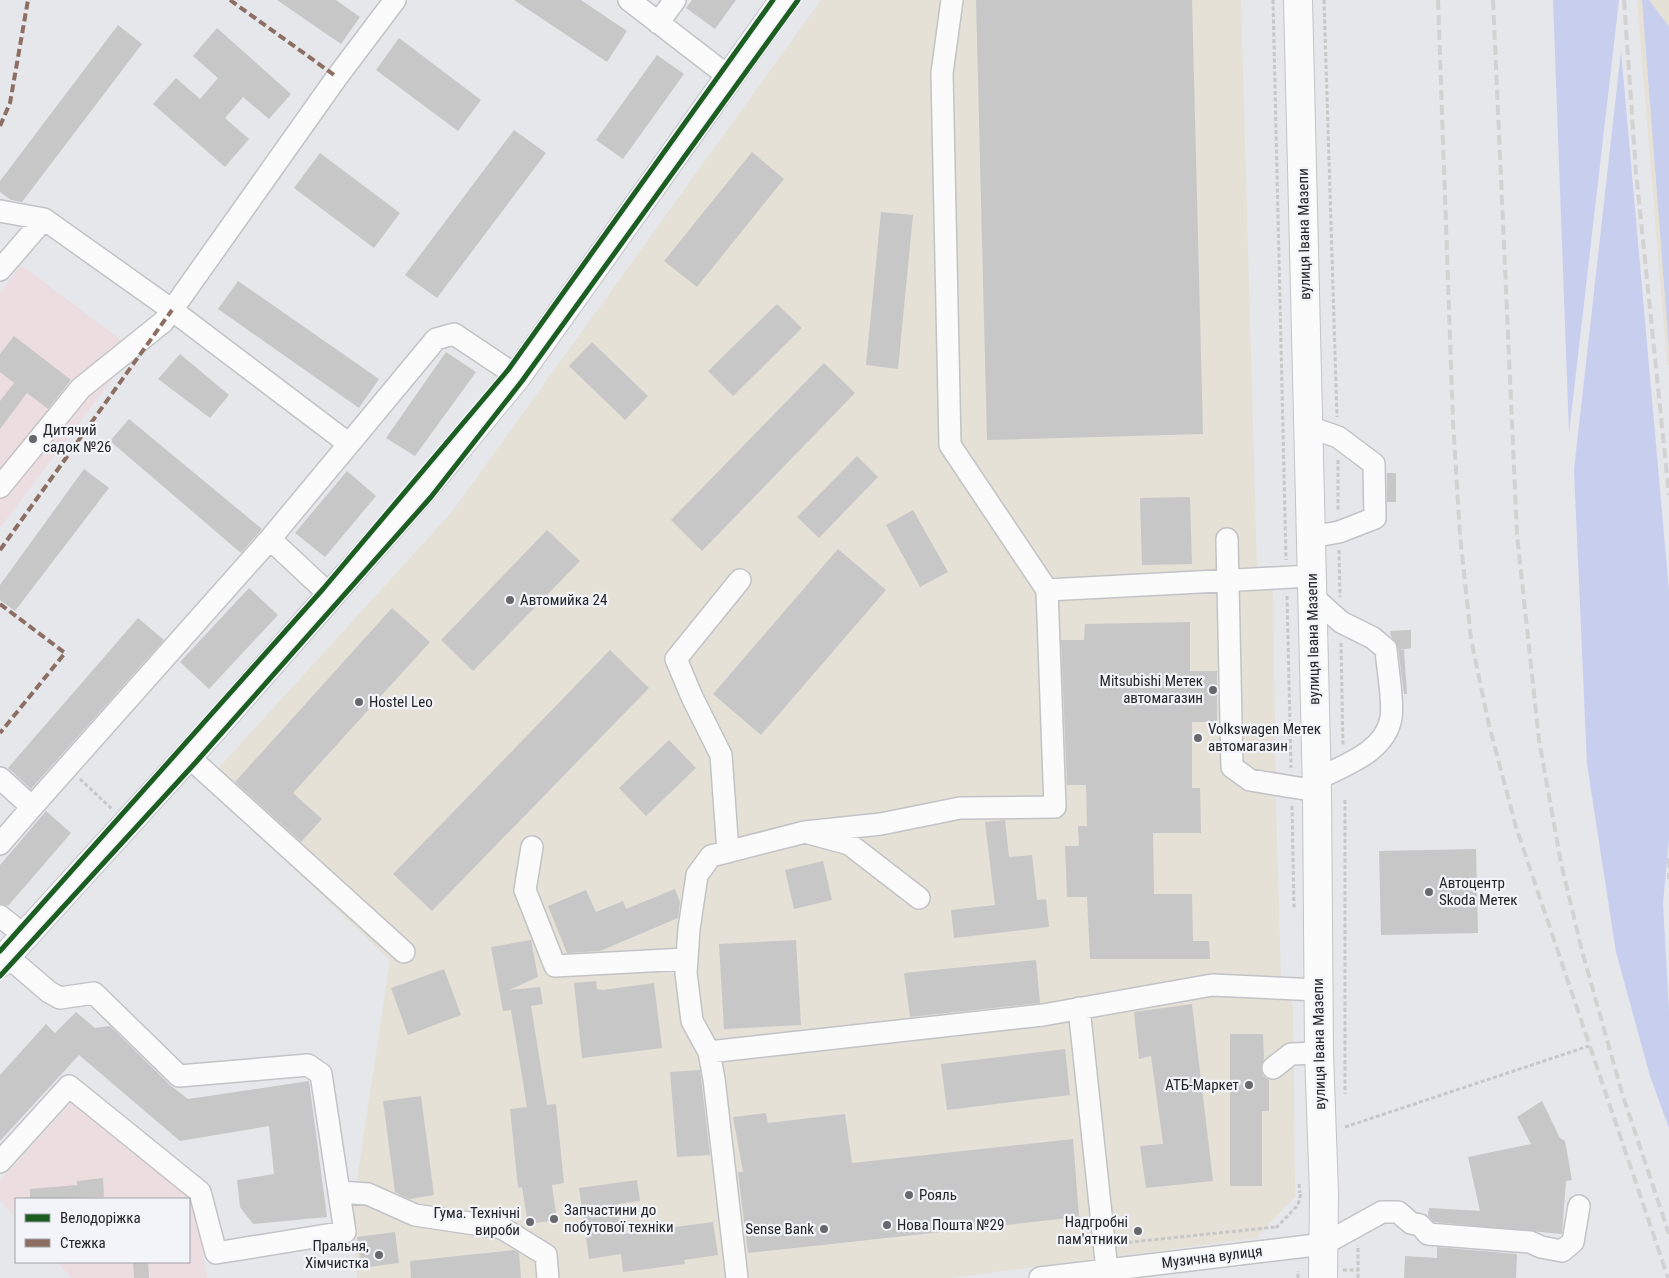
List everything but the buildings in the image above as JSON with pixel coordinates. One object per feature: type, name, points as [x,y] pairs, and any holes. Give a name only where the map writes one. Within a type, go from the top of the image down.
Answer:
[{"type":"main road","points":[[11,952],[189,757],[423,490],[517,376],[784,0]]},
{"type":"main road","name":"вулиця Івана Мазепи","points":[[1298,0],[1317,785],[1319,1053],[1324,1244],[1330,1274]]},
{"type":"street","points":[[0,487],[81,388],[163,322],[337,77],[395,0]]},
{"type":"street","points":[[629,0],[729,77]]},
{"type":"street","points":[[658,23],[675,0]]},
{"type":"street","points":[[737,1278],[709,1052],[692,1021],[686,973],[686,959],[697,875],[711,856],[805,832],[882,824],[960,808],[1055,807],[1047,590],[950,445],[942,73],[952,0]]},
{"type":"street","points":[[0,211],[44,219],[172,310],[349,444]]},
{"type":"street","points":[[0,270],[44,219]]},
{"type":"street","points":[[0,844],[270,539],[436,338],[454,334],[517,376]]},
{"type":"street","points":[[1309,427],[1338,437],[1374,464],[1375,518],[1339,532],[1311,537]]},
{"type":"street","points":[[270,539],[330,595]]},
{"type":"street","points":[[1047,590],[1228,579],[1312,586],[1341,622],[1374,638],[1386,649],[1391,717],[1384,737],[1363,756],[1317,785],[1250,780],[1232,767],[1228,579],[1227,539]]},
{"type":"street","points":[[728,852],[721,755],[692,697],[676,658],[740,580]]},
{"type":"street","points":[[189,757],[404,952]]},
{"type":"street","points":[[0,778],[32,807]]},
{"type":"street","points":[[805,832],[849,844],[919,898]]},
{"type":"street","points":[[532,847],[525,890],[555,966],[686,959]]},
{"type":"street","points":[[0,916],[11,952],[49,992],[60,998],[94,993],[180,1076],[308,1066],[321,1074],[346,1232],[216,1253],[200,1192],[69,1086],[0,1162]]},
{"type":"street","points":[[709,1052],[1043,1015],[1212,985],[1318,990]]},
{"type":"street","points":[[1079,1008],[1107,1270]]},
{"type":"street","points":[[1274,1068],[1291,1054],[1319,1053]]},
{"type":"street","points":[[340,1192],[368,1194],[415,1215],[502,1228],[546,1255],[548,1278]]},
{"type":"street","points":[[1324,1244],[1382,1212],[1398,1212],[1410,1223],[1420,1225],[1428,1234],[1530,1242],[1541,1248],[1562,1251],[1573,1242],[1579,1206]]},
{"type":"street","name":"Музична вулиця","points":[[1040,1278],[1324,1244]]},
{"type":"path","points":[[1324,0],[1338,437],[1344,754]]},
{"type":"path","points":[[67,767],[116,813]]},
{"type":"path","points":[[1344,800],[1345,1098]]},
{"type":"path","points":[[1345,1128],[1588,1046]]},
{"type":"path","points":[[1345,1118],[1345,1137]]},
{"type":"path","points":[[1104,1245],[1276,1227],[1298,1205],[1300,1193],[1307,1193]]},
{"type":"path","points":[[1354,1226],[1359,1238],[1358,1278]]},
{"type":"path","points":[[1276,1227],[1277,1236]]},
{"type":"path","points":[[1330,1274],[1358,1270]]},
{"type":"path","points":[[1298,1271],[1298,1278]]},
{"type":"shaded area","points":[[821,0],[1241,0],[1257,568],[1273,584],[1281,976],[1293,1007],[1295,1197],[1256,1238],[951,1278],[357,1278],[351,1220],[390,960],[204,784],[451,513]]},
{"type":"shaded area","points":[[1553,0],[1619,0],[1569,433]]},
{"type":"shaded area","points":[[1637,0],[1669,0],[1669,365],[1667,365]]},
{"type":"shaded area","points":[[1642,0],[1649,0],[1669,27],[1669,348]]},
{"type":"shaded area","points":[[1621,51],[1669,591],[1669,839],[1663,903],[1669,1011],[1669,1128],[1650,1076],[1616,952],[1587,764],[1574,470]]},
{"type":"shaded area","name":"Дитячий садок №26","points":[[21,265],[134,350],[0,528],[0,293]]},
{"type":"shaded area","points":[[72,1102],[193,1196],[207,1278],[72,1278],[58,1263],[190,1263],[190,1198],[15,1198],[15,1217],[0,1200],[0,1181]]},
{"type":"railway","points":[[1438,0],[1453,422],[1460,535],[1471,639],[1489,725],[1516,827],[1668,1278]]},
{"type":"railway","points":[[1493,0],[1517,535],[1539,740],[1561,863],[1582,951],[1622,1093],[1669,1234]]},
{"type":"railway","points":[[1624,0],[1636,172],[1669,495]]},
{"type":"railway","points":[[1669,858],[1669,879]]},
{"type":"marked path","points":[[0,126],[10,103],[28,0]]},
{"type":"marked path","points":[[230,0],[337,77]]},
{"type":"marked path","points":[[0,550],[172,310]]},
{"type":"marked path","points":[[0,604],[65,653],[0,733]]},
{"type":"cycle path","points":[[0,951],[323,589],[508,370],[773,0]]},
{"type":"cycle path","points":[[0,976],[196,762],[431,497],[522,381],[798,0]]},
{"type":"place","name":"Дитячий садок №26","points":[[33,439]]},
{"type":"place","name":"Автомийка 24","points":[[510,600]]},
{"type":"place","name":"Mitsubishi Метек автомагазин","points":[[1213,690]]},
{"type":"place","name":"Hostel Leo","points":[[359,702]]},
{"type":"place","name":"Volkswagen Метек автомагазин","points":[[1198,738]]},
{"type":"place","name":"Автоцентр Skoda Метек","points":[[1429,892]]},
{"type":"place","name":"АТБ-Маркет","points":[[1249,1085]]},
{"type":"place","name":"Рояль","points":[[909,1195]]},
{"type":"place","name":"Запчастини до побутової техніки","points":[[554,1219]]},
{"type":"place","name":"Гума. Технічні вироби","points":[[530,1222]]},
{"type":"place","name":"Нова Пошта №29","points":[[887,1225]]},
{"type":"place","name":"Sense Bank","points":[[824,1229]]},
{"type":"place","name":"Надгробні пам'ятники","points":[[1138,1231]]},
{"type":"place","name":"Пральня, Хімчистка","points":[[379,1255]]}]
